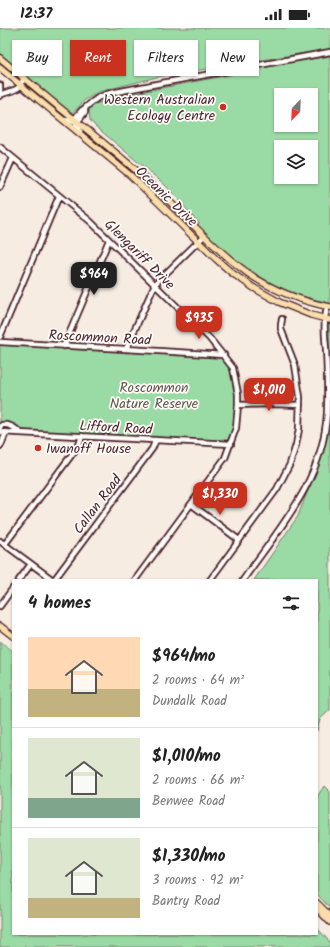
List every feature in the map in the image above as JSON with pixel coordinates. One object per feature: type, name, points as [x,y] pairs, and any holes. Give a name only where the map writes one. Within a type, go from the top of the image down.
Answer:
[{"type":"main road","name":"Oceanic Drive","points":[[0,58],[145,178],[204,236],[238,266],[258,280],[287,295],[329,307]]},
{"type":"main road","name":"Oceanic Drive","points":[[0,68],[130,176],[216,260],[232,273],[268,296],[297,310],[327,319]]},
{"type":"main road","points":[[0,626],[12,635]]},
{"type":"main road","points":[[0,630],[12,639]]},
{"type":"main road","points":[[318,904],[330,916]]},
{"type":"main road","points":[[318,909],[330,922]]},
{"type":"street","points":[[86,139],[77,128],[75,120],[76,117],[79,112],[99,97],[110,93],[330,52]]},
{"type":"street","points":[[0,68],[7,63]]},
{"type":"street","points":[[0,96],[8,91],[19,88],[23,83],[24,77]]},
{"type":"street","points":[[0,85],[0,96]]},
{"type":"street","points":[[64,120],[75,120]]},
{"type":"street","name":"Glengariff Drive","points":[[0,147],[90,221],[210,339],[233,368],[238,394],[236,428],[225,458],[136,579]]},
{"type":"street","points":[[0,187],[13,158]]},
{"type":"street","points":[[0,337],[59,196]]},
{"type":"street","points":[[126,349],[155,284],[204,236]]},
{"type":"street","points":[[64,346],[108,240]]},
{"type":"street","points":[[244,579],[297,503],[316,466],[325,430],[327,413],[327,319],[329,307]]},
{"type":"street","points":[[211,579],[272,497],[286,473],[298,437],[300,397],[297,373],[281,329],[282,319]]},
{"type":"street","name":"Roscommon Road","points":[[0,342],[224,355]]},
{"type":"street","points":[[238,405],[300,405]]},
{"type":"street","points":[[0,428],[3,425],[8,425],[22,433]]},
{"type":"street","name":"Lifford Road","points":[[0,432],[230,444]]},
{"type":"street","points":[[0,446],[6,432]]},
{"type":"street","points":[[5,544],[79,445],[82,436]]},
{"type":"street","name":"Callan Road","points":[[55,579],[152,450],[156,440]]},
{"type":"street","points":[[191,504],[240,540]]},
{"type":"street","points":[[0,540],[53,579]]},
{"type":"street","points":[[20,579],[31,564]]},
{"type":"street","points":[[0,606],[12,589]]},
{"type":"green space","points":[[0,28],[330,28],[330,49],[259,60],[259,40],[206,40],[206,69],[198,70],[198,40],[134,40],[134,76],[163,76],[98,92],[85,100],[72,114],[26,76],[62,76],[62,40],[12,40],[12,65],[0,55]]},
{"type":"green space","points":[[330,56],[330,305],[291,293],[260,279],[225,253],[197,226],[199,223],[164,184],[90,120],[89,111],[95,104],[125,95],[224,76],[259,76],[259,68]]},
{"type":"green space","points":[[326,321],[330,322],[330,392]]},
{"type":"green space","name":"Roscommon Nature Reserve","points":[[0,344],[220,357],[226,363],[230,371],[235,393],[236,415],[233,434],[228,441],[0,429]]},
{"type":"green space","points":[[330,411],[330,710],[320,719],[318,727],[318,579],[255,579],[298,516],[324,449]]},
{"type":"green space","points":[[0,641],[12,650],[12,935],[318,935],[318,929],[330,942],[330,947],[0,947]]},
{"type":"green space","points":[[324,786],[330,792],[330,908],[318,895],[318,795]]},
{"type":"place","name":"Western Australian Ecology Centre","points":[[223,107]]},
{"type":"place","name":"Iwanoff House","points":[[38,448]]}]
